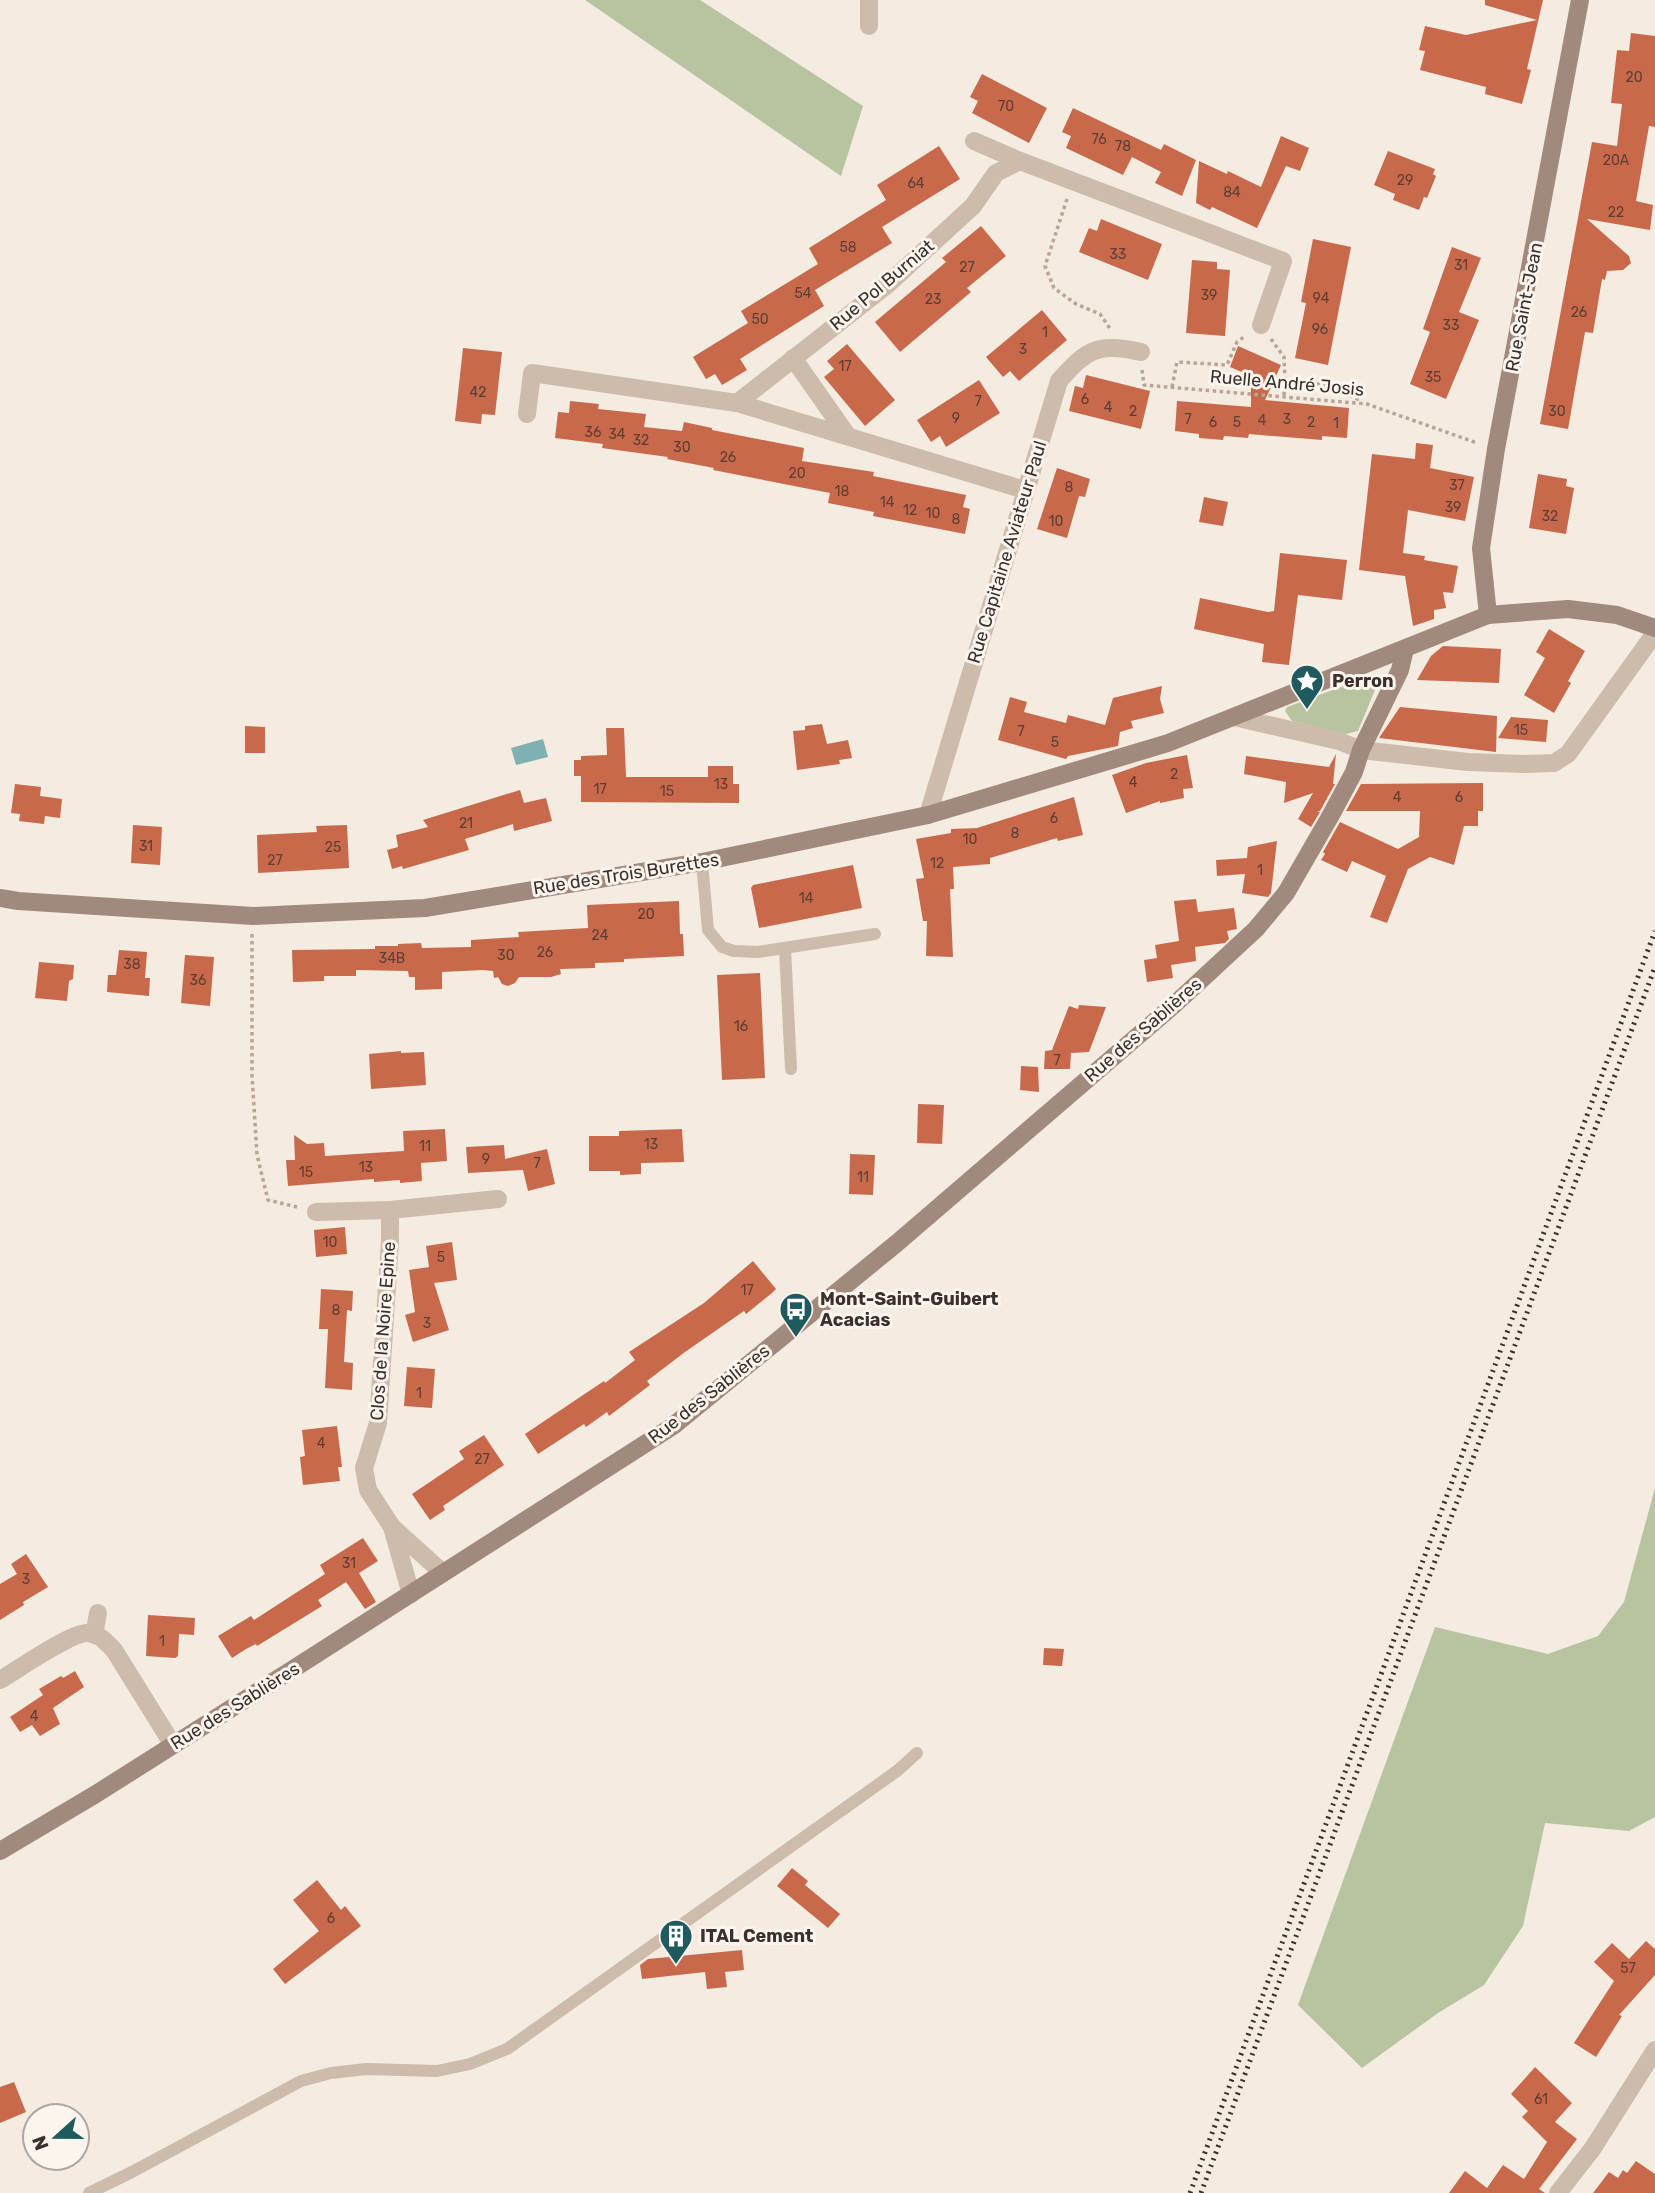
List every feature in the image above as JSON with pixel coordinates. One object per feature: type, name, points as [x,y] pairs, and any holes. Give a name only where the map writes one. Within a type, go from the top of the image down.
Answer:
[{"type":"street","points":[[869,0],[869,26]]},
{"type":"street","name":"Rue Saint-Jean","points":[[1488,615],[1481,548],[1496,449],[1580,0]]},
{"type":"street","points":[[974,141],[1073,182],[1283,261],[1261,326]]},
{"type":"street","name":"Rue Pol Burniat","points":[[737,402],[896,276],[973,206],[996,173],[1020,161]]},
{"type":"street","name":"Rue Capitaine Aviateur Paul","points":[[928,815],[1059,381],[1080,357],[1111,346],[1133,350]]},
{"type":"street","points":[[793,358],[847,436]]},
{"type":"street","points":[[527,414],[532,373],[737,402],[1025,489]]},
{"type":"street","name":"Rue des Trois Burettes","points":[[0,898],[253,916],[425,908],[702,862],[928,815],[1168,743],[1488,615],[1568,609],[1617,615],[1655,630]]},
{"type":"street","points":[[1234,717],[1339,741],[1362,750],[1468,762],[1553,763],[1568,754],[1655,630]]},
{"type":"street","name":"Rue des Sablières","points":[[0,1851],[173,1745],[673,1426],[897,1243],[1175,1004],[1256,929],[1286,893],[1354,772],[1400,670],[1405,649]]},
{"type":"street","points":[[316,1212],[390,1210],[498,1199]]},
{"type":"street","name":"Clos de la Noire Epine","points":[[390,1210],[379,1423],[364,1468],[368,1490],[391,1527],[411,1594]]},
{"type":"street","name":"Clos de la Noire Epine","points":[[391,1527],[443,1573]]},
{"type":"street","points":[[94,1634],[98,1613]]},
{"type":"street","points":[[0,1680],[77,1635],[94,1634],[114,1650],[173,1745]]},
{"type":"street","points":[[1558,2193],[1593,2148],[1655,2050]]},
{"type":"lane","points":[[702,862],[708,930],[723,947],[734,951],[785,949],[875,934]]},
{"type":"lane","points":[[785,949],[791,1069]]},
{"type":"lane","points":[[89,2193],[301,2081],[331,2073],[366,2069],[437,2071],[470,2064],[507,2049],[886,1779],[917,1753]]},
{"type":"path","points":[[1073,182],[1045,266],[1054,288],[1076,304],[1100,314],[1133,350]]},
{"type":"path","points":[[1172,387],[1177,362],[1227,365],[1237,342],[1261,326],[1284,357],[1284,396]]},
{"type":"path","name":"Ruelle André Josis","points":[[1133,350],[1144,385],[1367,404],[1496,449]]},
{"type":"path","points":[[1285,380],[1326,385],[1367,404]]},
{"type":"path","points":[[253,916],[252,1075],[257,1155],[268,1200],[316,1212]]},
{"type":"green space","points":[[585,0],[700,0],[863,106],[841,176]]},
{"type":"green space","points":[[1365,678],[1371,681],[1375,690],[1358,731],[1346,734],[1292,721],[1285,711],[1287,707]]},
{"type":"green space","points":[[1655,1488],[1655,1817],[1629,1831],[1545,1823],[1523,1926],[1484,1985],[1438,2013],[1362,2068],[1298,2005],[1435,1627],[1548,1654],[1598,1636],[1624,1602]]},
{"type":"water","points":[[543,739],[548,757],[516,765],[511,748]]},
{"type":"building","points":[[1485,0],[1543,0],[1522,104],[1485,94],[1486,87],[1420,70],[1425,51],[1419,50],[1425,26],[1466,35],[1537,20],[1485,5]]},
{"type":"building","points":[[1631,33],[1655,36],[1655,127],[1649,126],[1636,201],[1653,205],[1650,230],[1587,219],[1629,256],[1631,263],[1623,270],[1607,271],[1605,280],[1602,279],[1593,333],[1585,332],[1568,429],[1540,424],[1592,142],[1617,146],[1622,104],[1611,103],[1617,50],[1629,51]]},
{"type":"building","points":[[982,74],[1047,108],[1029,143],[972,113],[978,101],[970,97]]},
{"type":"building","points":[[1073,108],[1161,150],[1164,144],[1196,160],[1182,196],[1155,183],[1161,172],[1132,157],[1123,175],[1066,148],[1071,136],[1062,132]]},
{"type":"building","points":[[1281,136],[1309,148],[1300,171],[1286,166],[1257,228],[1212,207],[1210,210],[1196,203],[1199,161],[1261,187]]},
{"type":"building","points":[[939,146],[960,179],[882,227],[892,243],[815,290],[824,306],[740,359],[747,370],[722,385],[715,374],[706,379],[693,357],[748,323],[741,311],[818,264],[809,248],[886,200],[877,185]]},
{"type":"building","points":[[1388,151],[1435,169],[1433,174],[1436,176],[1419,210],[1393,200],[1395,194],[1374,185]]},
{"type":"building","points":[[1101,219],[1162,244],[1148,280],[1079,252],[1089,228],[1097,231]]},
{"type":"building","points":[[981,226],[1006,256],[967,288],[971,292],[900,352],[875,322],[946,262],[942,258]]},
{"type":"building","points":[[1313,239],[1351,247],[1328,365],[1295,358],[1306,303],[1301,302]]},
{"type":"building","points":[[1452,247],[1481,258],[1459,312],[1479,320],[1446,399],[1410,384],[1430,332],[1423,329]]},
{"type":"building","points":[[1192,260],[1217,262],[1217,269],[1230,270],[1225,336],[1186,333]]},
{"type":"building","points":[[1042,310],[1067,340],[1019,381],[1010,371],[1003,377],[986,357]]},
{"type":"building","points":[[847,344],[895,400],[865,426],[824,377],[834,369],[827,361]]},
{"type":"building","points":[[1238,346],[1281,365],[1265,400],[1349,408],[1347,438],[1322,436],[1322,440],[1249,434],[1248,438],[1224,436],[1223,440],[1199,438],[1199,434],[1175,431],[1177,401],[1251,407],[1251,376],[1230,367]]},
{"type":"building","points":[[463,348],[502,352],[495,415],[482,414],[481,424],[455,421]]},
{"type":"building","points":[[1086,375],[1150,391],[1141,429],[1069,411],[1075,386],[1083,388]]},
{"type":"building","points":[[979,380],[1000,413],[946,447],[940,436],[931,442],[917,420]]},
{"type":"building","points":[[570,401],[599,404],[598,409],[646,414],[644,427],[682,431],[684,422],[804,448],[802,461],[874,472],[873,476],[966,495],[963,507],[970,509],[965,534],[873,516],[874,512],[828,503],[830,493],[713,470],[714,468],[667,459],[668,457],[602,448],[603,444],[555,438],[558,412],[569,413]]},
{"type":"building","points":[[1416,443],[1433,445],[1430,468],[1474,477],[1465,521],[1408,510],[1403,553],[1425,556],[1424,560],[1458,566],[1453,593],[1443,592],[1446,608],[1434,610],[1434,619],[1413,626],[1405,576],[1359,570],[1372,454],[1415,459]]},
{"type":"building","points":[[1057,468],[1090,479],[1085,497],[1079,496],[1067,538],[1037,529]]},
{"type":"building","points":[[1538,474],[1567,479],[1566,486],[1574,488],[1566,534],[1529,528]]},
{"type":"building","points":[[1204,497],[1228,502],[1223,526],[1199,522]]},
{"type":"building","points":[[1280,553],[1347,560],[1342,600],[1298,595],[1289,665],[1262,662],[1264,644],[1194,629],[1200,598],[1274,611]]},
{"type":"building","points":[[1549,629],[1585,651],[1554,713],[1524,695],[1545,658],[1536,652]]},
{"type":"building","points":[[1443,646],[1501,649],[1499,683],[1417,680],[1431,656]]},
{"type":"building","points":[[1162,686],[1160,699],[1164,713],[1131,721],[1133,728],[1120,732],[1118,746],[1068,756],[1066,759],[998,740],[1010,697],[1027,702],[1024,712],[1066,723],[1068,715],[1105,725],[1113,698]]},
{"type":"building","points":[[1400,707],[1497,716],[1496,752],[1379,738]]},
{"type":"building","points":[[1511,717],[1548,720],[1546,742],[1498,738]]},
{"type":"building","points":[[822,724],[827,744],[848,740],[852,758],[839,760],[840,764],[797,770],[793,731]]},
{"type":"building","points":[[245,726],[265,727],[265,753],[245,753]]},
{"type":"building","points":[[606,728],[624,728],[626,777],[708,777],[708,766],[733,766],[733,784],[739,784],[739,803],[581,802],[581,776],[574,776],[574,760],[581,760],[581,756],[607,755]]},
{"type":"building","points":[[1336,754],[1335,784],[1320,811],[1317,811],[1320,812],[1311,827],[1298,819],[1313,793],[1284,803],[1286,782],[1244,774],[1246,756],[1329,767]]},
{"type":"building","points":[[1187,755],[1193,788],[1183,789],[1184,798],[1160,801],[1126,813],[1112,775],[1146,763]]},
{"type":"building","points":[[1483,783],[1483,811],[1478,811],[1478,826],[1464,826],[1454,865],[1430,857],[1408,869],[1387,923],[1370,917],[1386,876],[1352,861],[1347,872],[1321,860],[1340,822],[1398,849],[1419,837],[1420,811],[1346,811],[1361,784]]},
{"type":"building","points":[[15,784],[41,787],[40,796],[62,799],[60,818],[45,816],[44,824],[19,821],[20,814],[11,813]]},
{"type":"building","points":[[520,790],[524,803],[546,798],[552,821],[514,831],[513,824],[465,839],[469,850],[403,869],[402,866],[392,869],[387,850],[398,847],[396,835],[428,827],[423,820]]},
{"type":"building","points":[[1074,797],[1083,835],[1058,841],[1057,838],[990,858],[990,864],[953,867],[954,889],[950,889],[953,957],[926,956],[927,921],[923,921],[916,879],[924,878],[916,839],[951,833],[951,829],[977,828]]},
{"type":"building","points":[[133,825],[162,827],[160,865],[131,863]]},
{"type":"building","points":[[347,825],[349,868],[258,873],[257,835],[317,832],[316,826]]},
{"type":"building","points":[[1277,841],[1271,893],[1268,897],[1242,893],[1245,874],[1217,876],[1216,860],[1247,858],[1248,847]]},
{"type":"building","points":[[853,865],[862,908],[759,928],[751,888],[753,885]]},
{"type":"building","points":[[1196,899],[1198,912],[1234,908],[1237,929],[1227,931],[1229,939],[1225,943],[1195,947],[1196,961],[1171,965],[1173,978],[1147,982],[1144,960],[1157,958],[1155,945],[1179,941],[1174,901]]},
{"type":"building","points":[[679,901],[684,956],[595,963],[595,968],[560,969],[561,974],[551,977],[519,977],[515,983],[508,986],[502,984],[498,977],[494,978],[493,971],[483,970],[442,972],[442,989],[415,990],[415,977],[409,977],[408,971],[356,970],[356,976],[324,976],[324,981],[293,982],[292,950],[375,949],[375,946],[421,943],[422,948],[471,947],[471,940],[519,937],[518,932],[588,928],[587,905]]},
{"type":"building","points":[[119,950],[147,952],[145,978],[150,978],[149,996],[107,992],[108,975],[116,975]]},
{"type":"building","points":[[185,955],[214,957],[210,1006],[181,1003]]},
{"type":"building","points":[[39,962],[74,965],[67,1001],[35,998]]},
{"type":"building","points":[[760,973],[765,1078],[722,1080],[717,975]]},
{"type":"building","points":[[1079,1005],[1106,1007],[1089,1052],[1071,1053],[1070,1069],[1044,1069],[1045,1051],[1052,1050],[1069,1006],[1078,1009]]},
{"type":"building","points":[[424,1052],[426,1085],[371,1089],[369,1054]]},
{"type":"building","points":[[1021,1066],[1038,1067],[1039,1092],[1020,1090]]},
{"type":"building","points":[[918,1104],[944,1105],[942,1144],[917,1143]]},
{"type":"building","points":[[445,1129],[447,1161],[421,1163],[422,1181],[374,1182],[374,1179],[288,1186],[286,1160],[295,1160],[294,1135],[307,1144],[324,1143],[325,1156],[404,1151],[403,1131]]},
{"type":"building","points":[[682,1129],[684,1162],[641,1163],[641,1174],[620,1175],[620,1171],[589,1171],[589,1136],[619,1136],[619,1131]]},
{"type":"building","points":[[504,1145],[505,1159],[547,1149],[555,1184],[528,1191],[523,1170],[468,1173],[466,1147]]},
{"type":"building","points":[[850,1154],[875,1155],[873,1195],[849,1194]]},
{"type":"building","points":[[345,1227],[347,1254],[316,1257],[314,1230]]},
{"type":"building","points":[[452,1242],[457,1280],[434,1283],[449,1330],[413,1342],[405,1315],[415,1312],[409,1270],[429,1267],[426,1246]]},
{"type":"building","points":[[753,1261],[776,1289],[772,1293],[746,1314],[744,1311],[685,1352],[647,1381],[650,1385],[609,1416],[607,1412],[586,1427],[584,1424],[538,1454],[525,1434],[604,1381],[605,1383],[635,1360],[629,1352],[704,1303]]},
{"type":"building","points":[[321,1289],[353,1291],[352,1311],[347,1310],[344,1362],[353,1363],[352,1390],[325,1388],[328,1329],[319,1329]]},
{"type":"building","points":[[407,1367],[435,1369],[432,1408],[404,1406]]},
{"type":"building","points":[[337,1426],[342,1467],[338,1467],[340,1481],[303,1485],[300,1457],[305,1456],[302,1430]]},
{"type":"building","points":[[484,1435],[504,1465],[443,1506],[445,1510],[430,1520],[412,1494],[464,1459],[459,1451]]},
{"type":"building","points":[[363,1538],[378,1561],[359,1573],[376,1602],[365,1609],[346,1582],[318,1600],[322,1606],[257,1646],[256,1644],[232,1658],[218,1636],[251,1616],[254,1620],[325,1574],[320,1565]]},
{"type":"building","points":[[26,1554],[48,1587],[0,1620],[0,1584],[17,1574],[11,1564]]},
{"type":"building","points":[[148,1615],[195,1618],[194,1635],[179,1634],[178,1656],[146,1656]]},
{"type":"building","points":[[1044,1648],[1064,1649],[1062,1666],[1043,1665]]},
{"type":"building","points":[[75,1671],[84,1687],[53,1708],[60,1724],[40,1736],[32,1725],[20,1732],[10,1717],[43,1695],[39,1689]]},
{"type":"building","points":[[792,1868],[808,1881],[805,1885],[840,1914],[828,1928],[777,1886]]},
{"type":"building","points":[[317,1880],[341,1910],[345,1906],[361,1926],[285,1984],[273,1969],[319,1931],[293,1900]]},
{"type":"building","points":[[1646,1941],[1655,1949],[1655,1975],[1619,2015],[1622,2016],[1596,2057],[1574,2043],[1614,1981],[1594,1962],[1612,1943],[1629,1959]]},
{"type":"building","points":[[742,1950],[744,1970],[725,1972],[727,1987],[707,1989],[705,1972],[642,1979],[640,1965],[648,1959]]},
{"type":"building","points":[[1535,2067],[1572,2103],[1555,2122],[1577,2139],[1539,2189],[1545,2193],[1449,2193],[1465,2171],[1487,2188],[1503,2165],[1524,2179],[1547,2142],[1522,2117],[1528,2111],[1511,2094]]},
{"type":"building","points":[[14,2082],[22,2102],[21,2114],[0,2123],[0,2087]]},
{"type":"building","points":[[1636,2161],[1655,2174],[1655,2193],[1593,2193],[1609,2172],[1618,2178],[1623,2170],[1627,2173]]},
{"type":"railway","points":[[1190,2193],[1655,931]]},
{"type":"railway","points":[[1201,2193],[1655,967]]},
{"type":"place","name":"Perron","points":[[1307,711]]},
{"type":"place","name":"Mont-Saint-Guibert Acacias","points":[[796,1339]]},
{"type":"place","name":"ITAL Cement","points":[[676,1966]]}]
